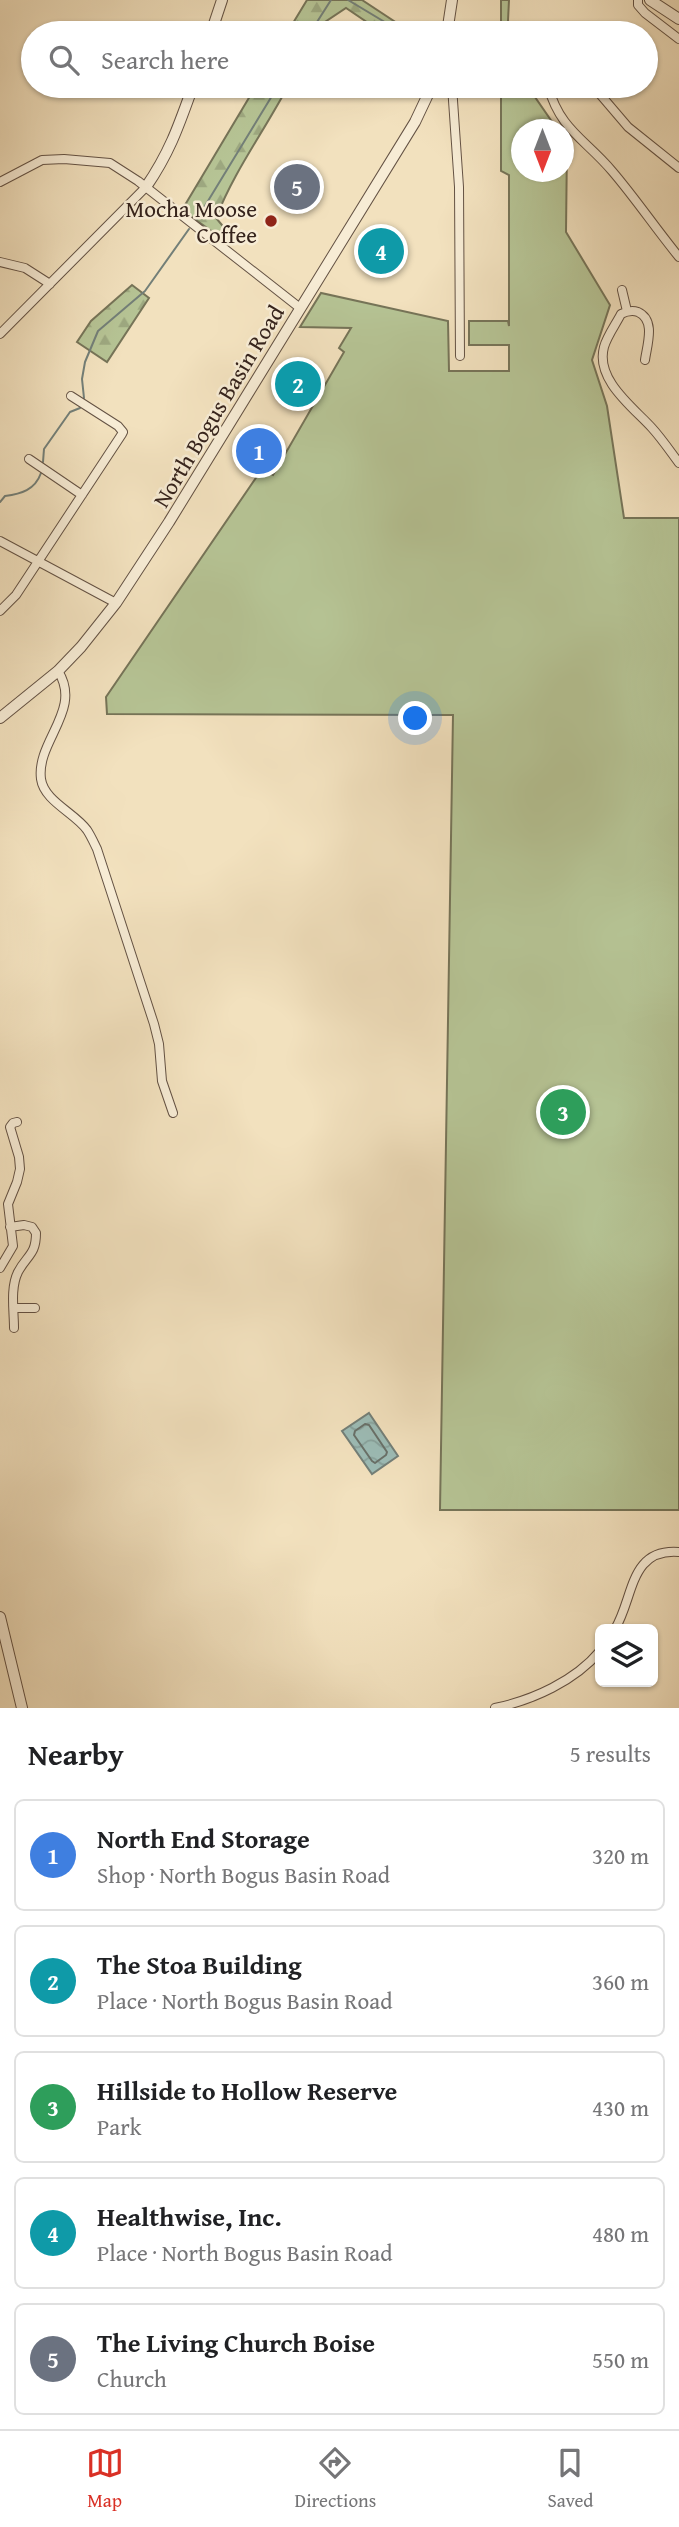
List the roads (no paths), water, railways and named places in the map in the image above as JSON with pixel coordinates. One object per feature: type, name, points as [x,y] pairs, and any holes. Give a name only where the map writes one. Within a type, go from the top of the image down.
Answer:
[{"type":"street","points":[[215,21],[222,0]]},
{"type":"street","points":[[449,21],[452,0]]},
{"type":"street","points":[[638,0],[638,5],[655,21]]},
{"type":"street","points":[[653,1],[679,19]]},
{"type":"street","points":[[658,23],[679,39]]},
{"type":"street","points":[[0,334],[146,187],[169,152],[189,98]]},
{"type":"street","name":"North Bogus Basin Road","points":[[0,718],[58,671],[116,603],[169,522],[415,122],[426,98]]},
{"type":"street","points":[[453,98],[459,187],[460,356]]},
{"type":"street","points":[[552,98],[567,127],[614,174],[679,257]]},
{"type":"street","points":[[603,98],[628,127],[679,169]]},
{"type":"street","points":[[0,182],[42,160],[86,159],[110,163],[146,187],[300,308]]},
{"type":"street","points":[[0,262],[25,268],[50,284]]},
{"type":"street","points":[[622,290],[627,311]]},
{"type":"street","points":[[645,360],[649,325],[641,313],[627,311],[621,314],[604,348],[604,367],[624,401],[652,428],[679,463]]},
{"type":"street","points":[[0,611],[16,595],[123,432],[71,396]]},
{"type":"street","points":[[29,459],[82,495]]},
{"type":"street","points":[[0,541],[116,603]]},
{"type":"street","points":[[58,671],[66,698],[40,776],[48,793],[86,829],[97,849],[154,1024],[159,1044],[162,1082],[173,1113]]},
{"type":"street","points":[[0,1268],[13,1246],[8,1204],[20,1169],[10,1127],[17,1122]]},
{"type":"street","points":[[10,1227],[24,1225],[32,1227],[36,1233],[34,1252],[18,1271],[15,1280],[14,1328]]},
{"type":"street","points":[[13,1308],[36,1308]]},
{"type":"street","points":[[618,1624],[624,1615],[634,1578],[641,1566],[655,1555],[675,1552]]},
{"type":"street","points":[[0,1616],[22,1708]]},
{"type":"street","points":[[495,1708],[525,1699],[574,1676],[595,1657]]},
{"type":"water","points":[[369,1413],[398,1456],[372,1474],[342,1431]]},
{"type":"waterway","points":[[318,21],[331,0]]},
{"type":"waterway","points":[[348,0],[383,21]]},
{"type":"waterway","points":[[197,219],[271,98]]},
{"type":"waterway","points":[[84,398],[82,379],[85,362],[98,331],[145,291],[189,229]]},
{"type":"waterway","points":[[43,462],[44,449],[70,412],[80,408]]},
{"type":"waterway","points":[[0,502],[5,496],[31,487],[41,473]]},
{"type":"place","name":"The Living Church Boise","points":[[297,187]]},
{"type":"place","name":"Mocha Moose Coffee","points":[[271,221]]},
{"type":"place","name":"Healthwise, Inc.","points":[[381,251]]},
{"type":"place","name":"The Stoa Building","points":[[298,384]]},
{"type":"place","name":"North End Storage","points":[[259,451]]},
{"type":"place","name":"Hillside to Hollow Reserve","points":[[563,1112]]}]
